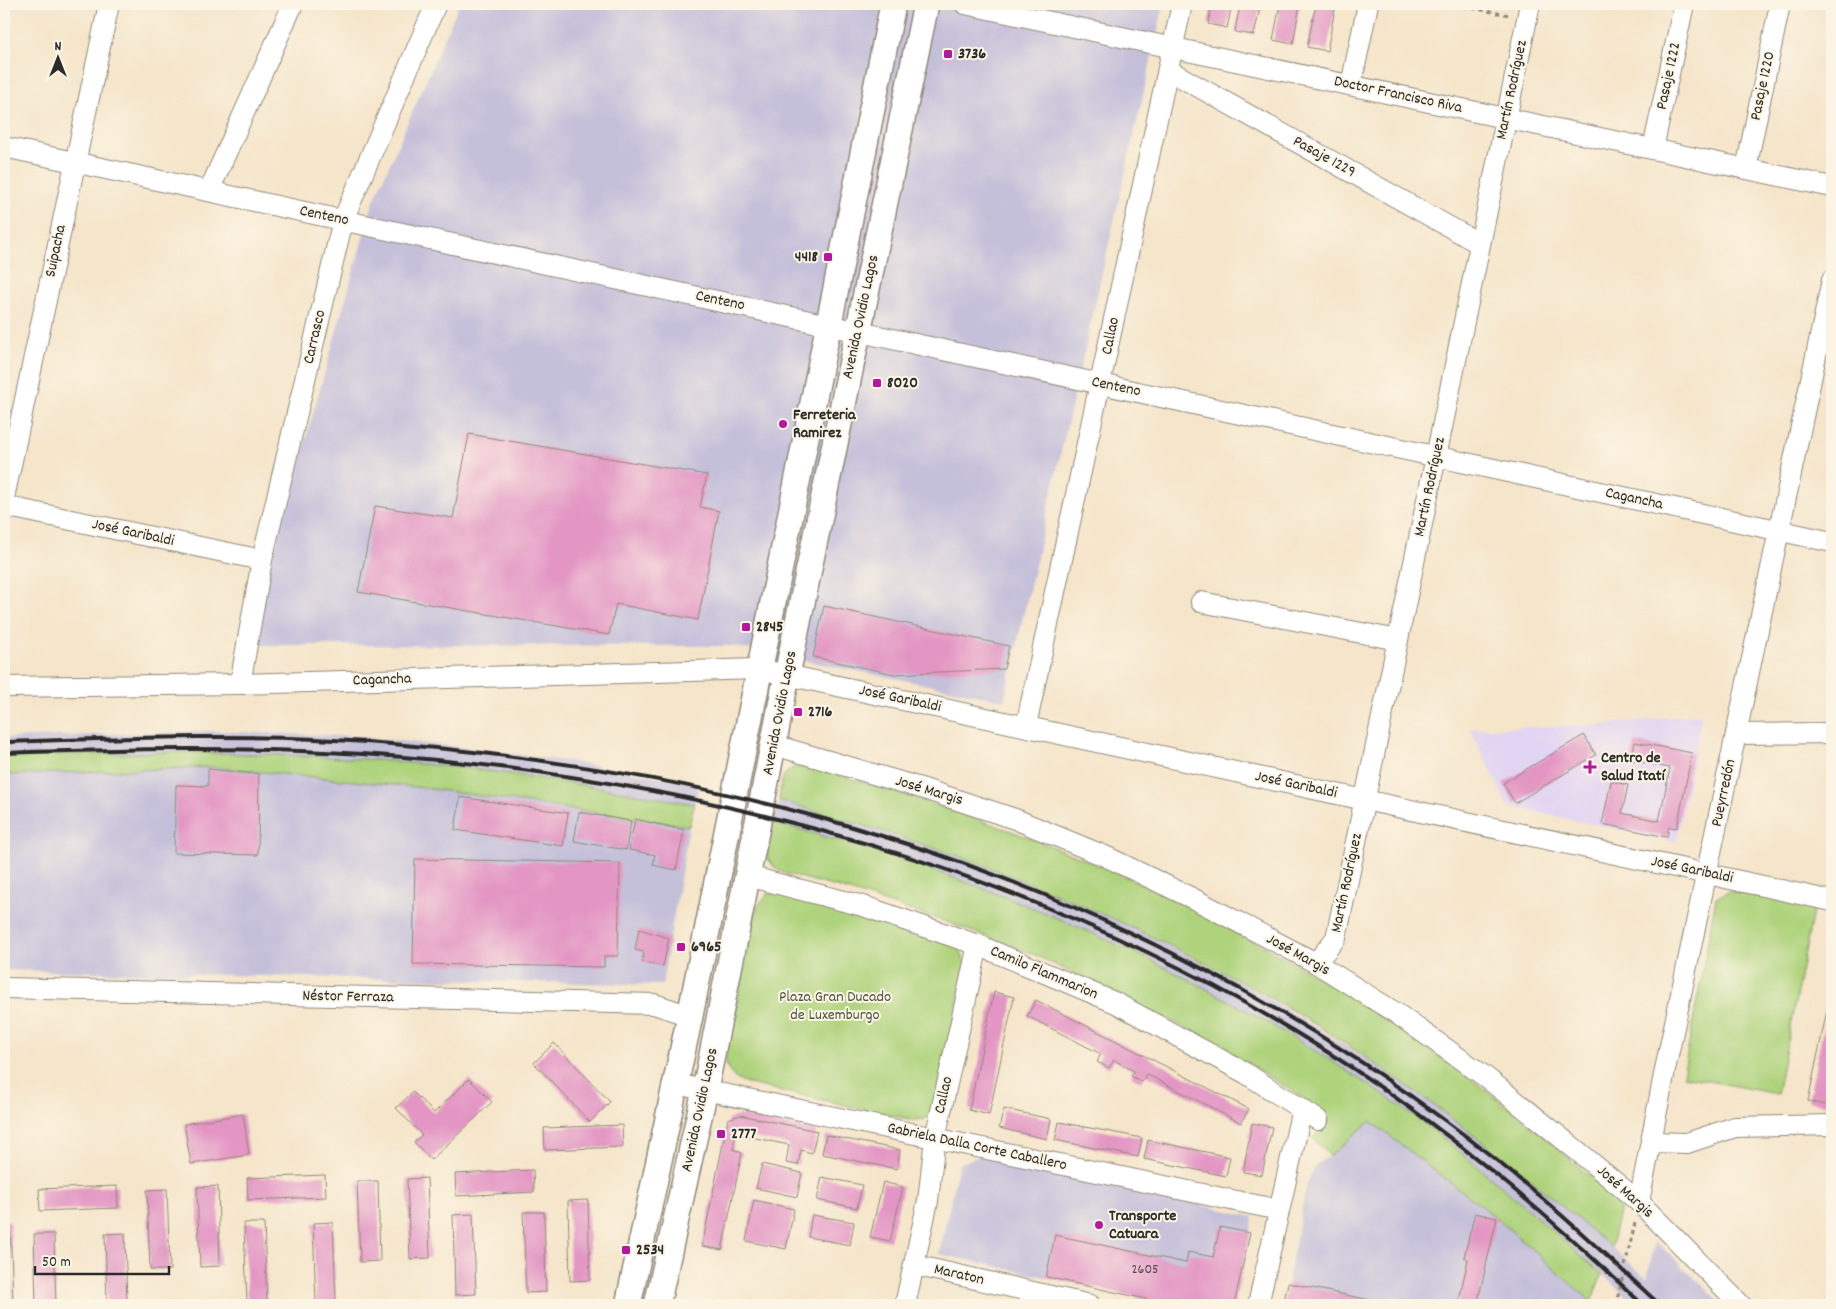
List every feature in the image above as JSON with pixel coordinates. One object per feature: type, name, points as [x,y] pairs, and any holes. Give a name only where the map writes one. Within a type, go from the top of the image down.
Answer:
[{"type":"main road","name":"Avenida Ovidio Lagos","points":[[628,1305],[690,1016],[893,4]]},
{"type":"main road","name":"Avenida Ovidio Lagos","points":[[657,1305],[705,1090],[787,675],[926,4]]},
{"type":"street","name":"Suipacha","points":[[4,498],[109,4]]},
{"type":"street","points":[[209,191],[293,4]]},
{"type":"street","name":"Carrasco","points":[[240,684],[262,560],[343,220],[436,4]]},
{"type":"street","name":"Doctor Francisco Riva","points":[[965,4],[1832,187]]},
{"type":"street","name":"Callao","points":[[1026,726],[1182,4]]},
{"type":"street","points":[[1351,85],[1368,4]]},
{"type":"street","name":"Pasaje 1222","points":[[1653,149],[1684,4]]},
{"type":"street","name":"Pasaje 1220","points":[[1746,169],[1780,4]]},
{"type":"street","name":"Martín Rodríguez","points":[[1316,963],[1336,938],[1528,11]]},
{"type":"street","name":"Pasaje 1229","points":[[1168,70],[1480,244]]},
{"type":"street","name":"Centeno","points":[[4,147],[829,325],[858,333],[1436,456]]},
{"type":"street","name":"Pueyrredón","points":[[1640,1202],[1706,874],[1832,280]]},
{"type":"street","name":"Cagancha","points":[[1436,456],[1832,542]]},
{"type":"street","name":"José Garibaldi","points":[[4,506],[262,560]]},
{"type":"street","points":[[1201,602],[1398,640]]},
{"type":"street","name":"José Garibaldi","points":[[759,669],[1832,901]]},
{"type":"street","name":"Cagancha","points":[[4,687],[240,684],[759,669]]},
{"type":"street","points":[[1736,734],[1832,733]]},
{"type":"street","name":"José Margis","points":[[774,744],[921,788],[1015,819],[1107,858],[1196,900],[1316,963],[1396,1013],[1487,1078],[1640,1202],[1741,1305]]},
{"type":"street","name":"Camilo Flammarion","points":[[748,876],[864,906],[978,945],[1116,1003],[1247,1074],[1310,1114],[1279,1210]]},
{"type":"street","name":"Callao","points":[[905,1305],[928,1201],[935,1138],[978,945]]},
{"type":"street","name":"Néstor Ferraza","points":[[4,988],[654,1004],[690,1016]]},
{"type":"street","name":"Gabriela Dalla Corte Caballero","points":[[676,1084],[1279,1210]]},
{"type":"street","points":[[1651,1142],[1687,1143],[1735,1127],[1832,1125]]},
{"type":"street","points":[[1258,1305],[1279,1210]]},
{"type":"street","name":"Maraton","points":[[914,1265],[1090,1305]]},
{"type":"path","points":[[1449,4],[1528,11]]},
{"type":"path","points":[[1616,1305],[1640,1202]]},
{"type":"shaded area","points":[[459,4],[1164,4],[1004,700],[731,646],[247,645],[373,203]]},
{"type":"shaded area","name":"Centro de Salud Itatí","points":[[1702,714],[1676,842],[1508,806],[1470,729],[1600,725]]},
{"type":"shaded area","points":[[210,731],[345,736],[451,746],[567,761],[699,784],[694,804],[517,774],[364,759],[172,752],[4,756],[4,738]]},
{"type":"shaded area","points":[[211,767],[425,788],[689,826],[662,985],[4,970],[4,775]]},
{"type":"shaded area","points":[[779,800],[966,859],[1052,892],[1143,933],[1242,983],[1392,1074],[1466,1127],[1527,1175],[1647,1278],[1655,1241],[1724,1305],[1635,1305],[1602,1274],[1449,1142],[1370,1086],[1294,1038],[1133,950],[1056,918],[902,859],[774,823]]},
{"type":"shaded area","points":[[1370,1121],[1497,1218],[1591,1302],[1590,1305],[1283,1305],[1307,1183],[1317,1164],[1330,1156]]},
{"type":"shaded area","name":"Transporte Catuara","points":[[981,1155],[1254,1217],[1234,1305],[1173,1305],[939,1254],[959,1164]]},
{"type":"green space","points":[[172,752],[335,757],[466,768],[596,787],[694,804],[689,826],[425,788],[211,767],[4,775],[4,756]]},
{"type":"green space","points":[[804,765],[892,791],[1064,851],[1148,887],[1211,918],[1335,988],[1394,1025],[1509,1108],[1564,1153],[1616,1200],[1620,1208],[1611,1247],[1523,1174],[1433,1105],[1340,1040],[1242,982],[1106,916],[1001,872],[919,843],[779,800],[784,776],[791,769]]},
{"type":"green space","points":[[774,823],[917,865],[988,890],[1058,918],[1193,982],[1259,1018],[1388,1098],[1434,1131],[1488,1175],[1602,1274],[1591,1302],[1497,1218],[1370,1121],[1330,1156],[1312,1138],[1329,1123],[1325,1113],[1250,1064],[1194,1032],[1031,953],[941,920],[840,888],[784,873],[775,868],[767,857],[767,846]]},
{"type":"green space","points":[[1731,890],[1814,907],[1777,1094],[1683,1076],[1716,898]]},
{"type":"green space","name":"Plaza Gran Ducado de Luxemburgo","points":[[781,891],[952,944],[960,952],[965,969],[933,1113],[925,1119],[913,1120],[745,1083],[734,1077],[729,1071],[725,1059],[757,906],[768,894]]},
{"type":"building","points":[[1212,4],[1232,4],[1227,28],[1208,24]]},
{"type":"building","points":[[1240,4],[1261,4],[1254,35],[1235,32]]},
{"type":"building","points":[[1280,4],[1300,4],[1293,44],[1273,40]]},
{"type":"building","points":[[1316,4],[1336,4],[1327,51],[1307,47]]},
{"type":"building","points":[[469,434],[707,475],[700,507],[719,511],[698,620],[616,604],[609,635],[358,592],[375,506],[453,518]]},
{"type":"building","points":[[824,606],[1009,646],[1004,669],[894,674],[813,657]]},
{"type":"building","points":[[1584,735],[1596,755],[1515,803],[1503,783]]},
{"type":"building","points":[[1635,742],[1692,753],[1677,828],[1669,827],[1667,837],[1602,824],[1611,781],[1628,785],[1622,813],[1659,821],[1670,768],[1631,760]]},
{"type":"building","points":[[208,769],[259,774],[258,855],[174,853],[176,785],[208,786]]},
{"type":"building","points":[[460,797],[568,813],[563,846],[455,830]]},
{"type":"building","points":[[579,812],[631,821],[626,850],[574,841]]},
{"type":"building","points":[[635,819],[684,830],[676,870],[653,865],[655,855],[629,850]]},
{"type":"building","points":[[415,859],[620,863],[618,956],[604,956],[604,967],[413,964]]},
{"type":"building","points":[[639,929],[669,938],[663,966],[642,962],[644,952],[635,950]]},
{"type":"building","points":[[1831,991],[1832,1071],[1825,1105],[1808,1101]]},
{"type":"building","points":[[994,992],[1014,997],[989,1115],[969,1110]]},
{"type":"building","points":[[1036,1000],[1249,1109],[1241,1123],[1146,1074],[1142,1082],[1131,1076],[1134,1071],[1114,1060],[1109,1068],[1097,1062],[1101,1054],[1027,1016]]},
{"type":"building","points":[[554,1043],[610,1102],[590,1122],[534,1063]]},
{"type":"building","points":[[469,1079],[492,1102],[431,1160],[414,1142],[422,1135],[396,1108],[413,1092],[434,1113]]},
{"type":"building","points":[[1004,1109],[1051,1119],[1047,1139],[999,1128]]},
{"type":"building","points":[[243,1114],[249,1155],[191,1164],[184,1124]]},
{"type":"building","points":[[740,1115],[817,1131],[812,1153],[801,1150],[798,1165],[786,1163],[789,1145],[736,1134],[733,1149],[742,1153],[722,1250],[702,1246],[728,1119]]},
{"type":"building","points":[[1059,1122],[1142,1138],[1138,1157],[1055,1140]]},
{"type":"building","points":[[1252,1123],[1272,1127],[1262,1175],[1243,1172]]},
{"type":"building","points":[[622,1125],[623,1147],[545,1150],[544,1128]]},
{"type":"building","points":[[826,1135],[900,1150],[897,1169],[822,1154]]},
{"type":"building","points":[[1148,1140],[1230,1157],[1226,1176],[1144,1159]]},
{"type":"building","points":[[762,1164],[802,1173],[797,1197],[756,1188]]},
{"type":"building","points":[[533,1170],[534,1192],[456,1196],[455,1174]]},
{"type":"building","points":[[325,1175],[326,1197],[248,1200],[247,1178]]},
{"type":"building","points":[[822,1177],[862,1185],[857,1208],[817,1200]]},
{"type":"building","points":[[427,1178],[430,1258],[410,1259],[407,1179]]},
{"type":"building","points":[[357,1181],[378,1181],[380,1261],[360,1262]]},
{"type":"building","points":[[883,1182],[903,1187],[890,1241],[870,1237]]},
{"type":"building","points":[[117,1186],[118,1208],[40,1211],[39,1189]]},
{"type":"building","points":[[218,1186],[220,1266],[200,1267],[197,1187]]},
{"type":"building","points":[[167,1189],[170,1270],[150,1270],[147,1190]]},
{"type":"building","points":[[588,1200],[590,1280],[570,1281],[568,1201]]},
{"type":"building","points":[[754,1200],[794,1209],[786,1249],[746,1241]]},
{"type":"building","points":[[523,1212],[544,1212],[546,1292],[526,1293]]},
{"type":"building","points":[[1475,1213],[1497,1218],[1477,1305],[1458,1305],[1468,1259],[1464,1257]]},
{"type":"building","points":[[473,1214],[476,1294],[455,1295],[453,1215]]},
{"type":"building","points":[[812,1215],[854,1222],[850,1245],[808,1237]]},
{"type":"building","points":[[4,1221],[10,1221],[13,1301],[4,1301]]},
{"type":"building","points":[[333,1222],[336,1302],[316,1303],[313,1223]]},
{"type":"building","points":[[244,1223],[264,1223],[267,1303],[247,1304]]},
{"type":"building","points":[[1220,1227],[1250,1233],[1234,1305],[1173,1305],[1046,1277],[1055,1235],[1186,1263],[1188,1252],[1213,1257]]},
{"type":"building","points":[[125,1233],[127,1305],[107,1305],[105,1234]]},
{"type":"building","points":[[34,1234],[54,1234],[56,1305],[36,1305]]},
{"type":"building","points":[[1288,1283],[1389,1304],[1389,1305],[1283,1305]]},
{"type":"railway","points":[[4,742],[185,737],[321,739],[418,746],[525,758],[632,775],[736,796],[875,834],[962,863],[1048,896],[1132,934],[1214,975],[1295,1020],[1372,1069],[1475,1143],[1530,1188],[1660,1305]]},
{"type":"railway","points":[[4,753],[138,749],[317,751],[489,766],[616,784],[741,810],[865,843],[986,884],[1104,932],[1219,989],[1329,1053],[1413,1110],[1453,1140],[1531,1204],[1643,1305]]},
{"type":"place","name":"3736","points":[[948,54]]},
{"type":"place","name":"4418","points":[[828,257]]},
{"type":"place","name":"8020","points":[[877,383]]},
{"type":"place","name":"Ferreteria Ramirez","points":[[783,424]]},
{"type":"place","name":"2845","points":[[746,627]]},
{"type":"place","name":"2716","points":[[798,712]]},
{"type":"place","name":"Centro de Salud Itatí","points":[[1590,767]]},
{"type":"place","name":"6965","points":[[681,947]]},
{"type":"place","name":"2777","points":[[721,1134]]},
{"type":"place","name":"Transporte Catuara","points":[[1099,1225]]},
{"type":"place","name":"2534","points":[[626,1250]]}]
